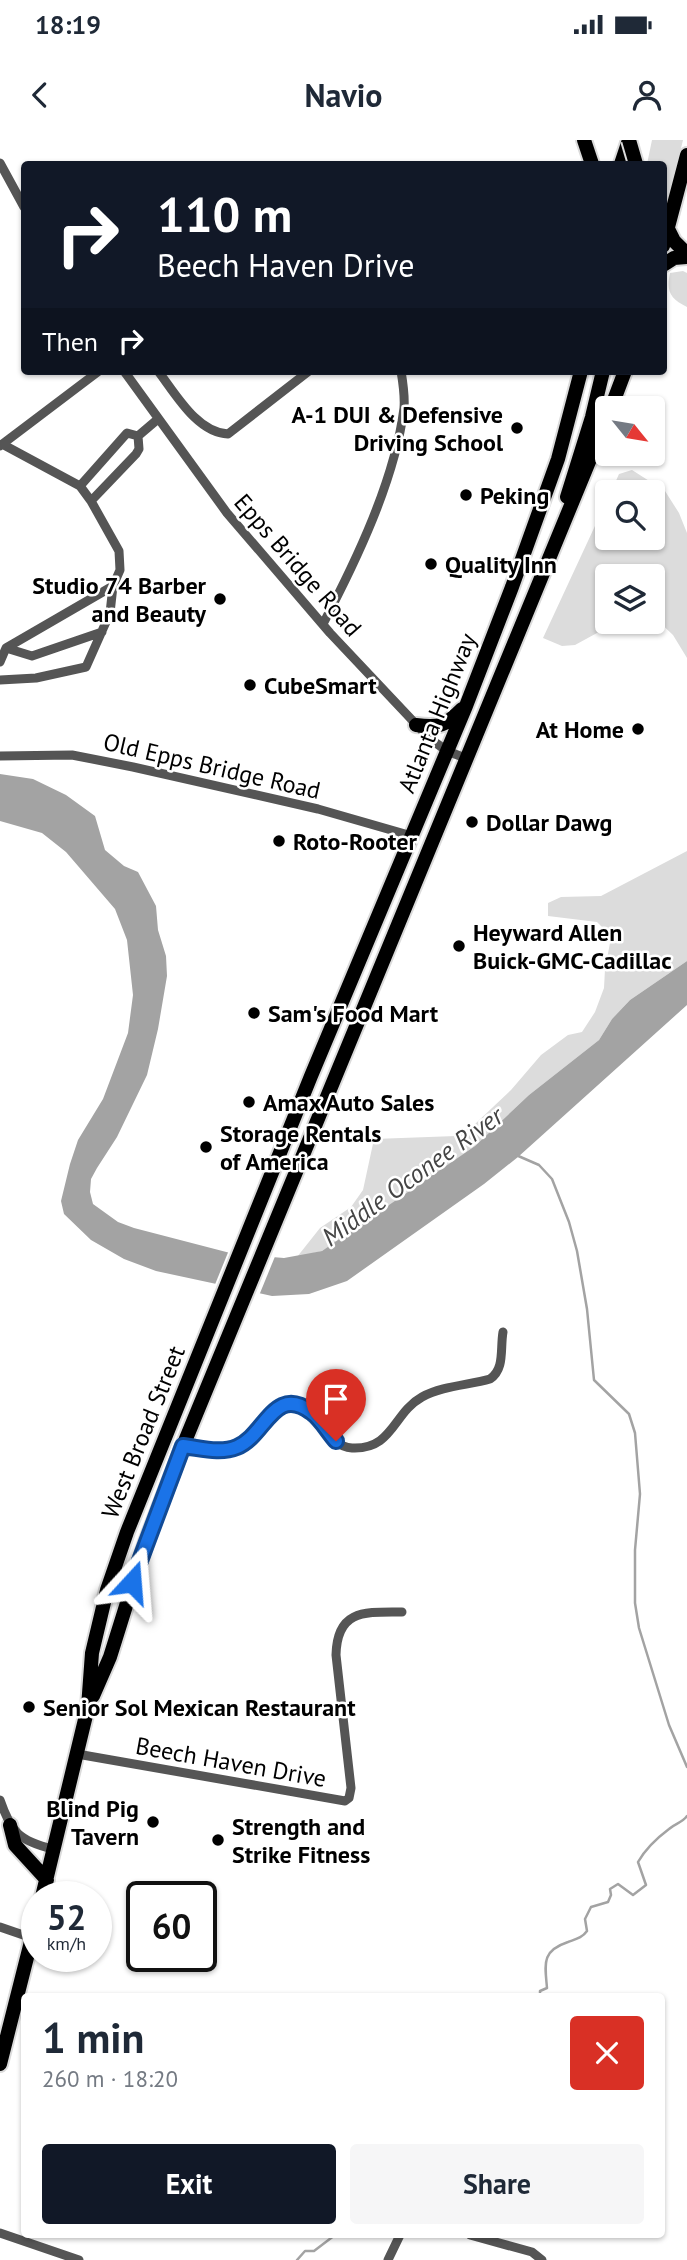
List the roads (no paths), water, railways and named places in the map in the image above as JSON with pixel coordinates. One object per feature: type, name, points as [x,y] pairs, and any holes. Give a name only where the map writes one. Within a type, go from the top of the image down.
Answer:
[{"type":"main road","points":[[584,140],[592,161]]},
{"type":"main road","points":[[622,161],[629,140]]},
{"type":"main road","points":[[629,140],[635,161]]},
{"type":"main road","points":[[667,232],[687,155]]},
{"type":"main road","points":[[668,229],[687,256]]},
{"type":"main road","points":[[667,262],[687,256]]},
{"type":"main road","name":"Atlanta Highway","points":[[237,1259],[466,706],[558,458],[580,375]]},
{"type":"main road","points":[[547,561],[592,417],[602,375]]},
{"type":"main road","points":[[616,396],[623,375]]},
{"type":"main road","name":"Atlanta Highway","points":[[252,1282],[595,450]]},
{"type":"main road","points":[[416,725],[445,725],[466,706]]},
{"type":"main road","name":"West Broad Street","points":[[47,1880],[88,1707],[92,1653],[107,1590],[134,1514],[237,1259]]},
{"type":"main road","name":"West Broad Street","points":[[88,1707],[110,1657],[132,1582],[154,1521],[252,1282]]},
{"type":"main road","points":[[134,1514],[154,1521]]},
{"type":"main road","points":[[10,1825],[15,1845],[47,1880]]},
{"type":"main road","points":[[0,2060],[23,1972]]},
{"type":"street","points":[[0,163],[21,202]]},
{"type":"street","points":[[0,680],[36,678],[86,667],[110,613],[113,586],[120,570],[118,551],[91,501],[80,486],[1,445],[94,375]]},
{"type":"street","name":"Epps Bridge Road","points":[[127,375],[227,513],[323,624],[429,738],[447,751],[468,759]]},
{"type":"street","points":[[161,375],[203,424],[218,433],[228,434],[304,375]]},
{"type":"street","points":[[323,624],[365,536],[388,470],[404,407],[401,375]]},
{"type":"street","points":[[138,436],[158,419]]},
{"type":"street","points":[[80,486],[127,433],[138,436]]},
{"type":"street","points":[[91,501],[136,454],[139,449],[138,436]]},
{"type":"street","points":[[0,662],[6,648],[113,586]]},
{"type":"street","points":[[6,648],[32,656],[102,632]]},
{"type":"street","name":"Old Epps Bridge Road","points":[[0,755],[72,755],[318,809],[412,836]]},
{"type":"street","points":[[183,1446],[216,1450],[235,1448],[255,1434],[275,1409],[289,1405],[311,1411],[336,1441],[344,1446],[372,1446],[388,1435],[403,1413],[423,1396],[497,1375],[501,1366],[503,1332]]},
{"type":"street","name":"Beech Haven Drive","points":[[77,1754],[345,1801],[349,1798],[351,1788],[336,1655],[338,1638],[341,1629],[352,1617],[371,1612],[402,1612]]},
{"type":"street","points":[[0,1800],[10,1825],[28,1841],[53,1849]]},
{"type":"street","points":[[0,1927],[21,1934]]},
{"type":"street","points":[[0,2233],[73,2259]]},
{"type":"street","points":[[388,2260],[399,2238]]},
{"type":"street","points":[[481,2238],[532,2252],[542,2260]]},
{"type":"waterway","points":[[516,1155],[539,1165],[552,1179],[577,1251],[587,1309],[594,1380],[629,1414],[635,1433],[640,1494],[635,1550],[635,1603],[639,1628],[669,1725],[687,1767]]},
{"type":"waterway","points":[[540,1993],[547,1988],[546,1965],[549,1954],[587,1931],[585,1919],[591,1907],[608,1902],[610,1889],[618,1884],[633,1895],[646,1885],[638,1862],[656,1840],[687,1816]]},
{"type":"waterway","points":[[297,2260],[305,2251],[314,2251],[331,2238]]},
{"type":"place","name":"A-1 DUI & Defensive Driving School","points":[[517,428]]},
{"type":"place","name":"Peking","points":[[466,495]]},
{"type":"place","name":"Quality Inn","points":[[431,564]]},
{"type":"place","name":"Studio 74 Barber and Beauty","points":[[220,599]]},
{"type":"place","name":"CubeSmart","points":[[250,685]]},
{"type":"place","name":"At Home","points":[[638,729]]},
{"type":"place","name":"Dollar Dawg","points":[[472,822]]},
{"type":"place","name":"Roto-Rooter","points":[[279,841]]},
{"type":"place","name":"Heyward Allen Buick-GMC-Cadillac","points":[[459,946]]},
{"type":"place","name":"Sam's Food Mart","points":[[254,1013]]},
{"type":"place","name":"Amax Auto Sales","points":[[249,1102]]},
{"type":"place","name":"Storage Rentals of America","points":[[206,1147]]},
{"type":"place","name":"Senior Sol Mexican Restaurant","points":[[29,1707]]},
{"type":"place","name":"Blind Pig Tavern","points":[[153,1822]]},
{"type":"place","name":"Strength and Strike Fitness","points":[[218,1840]]},
{"type":"water label","name":"Middle Oconee River","points":[[412,1176]]}]
